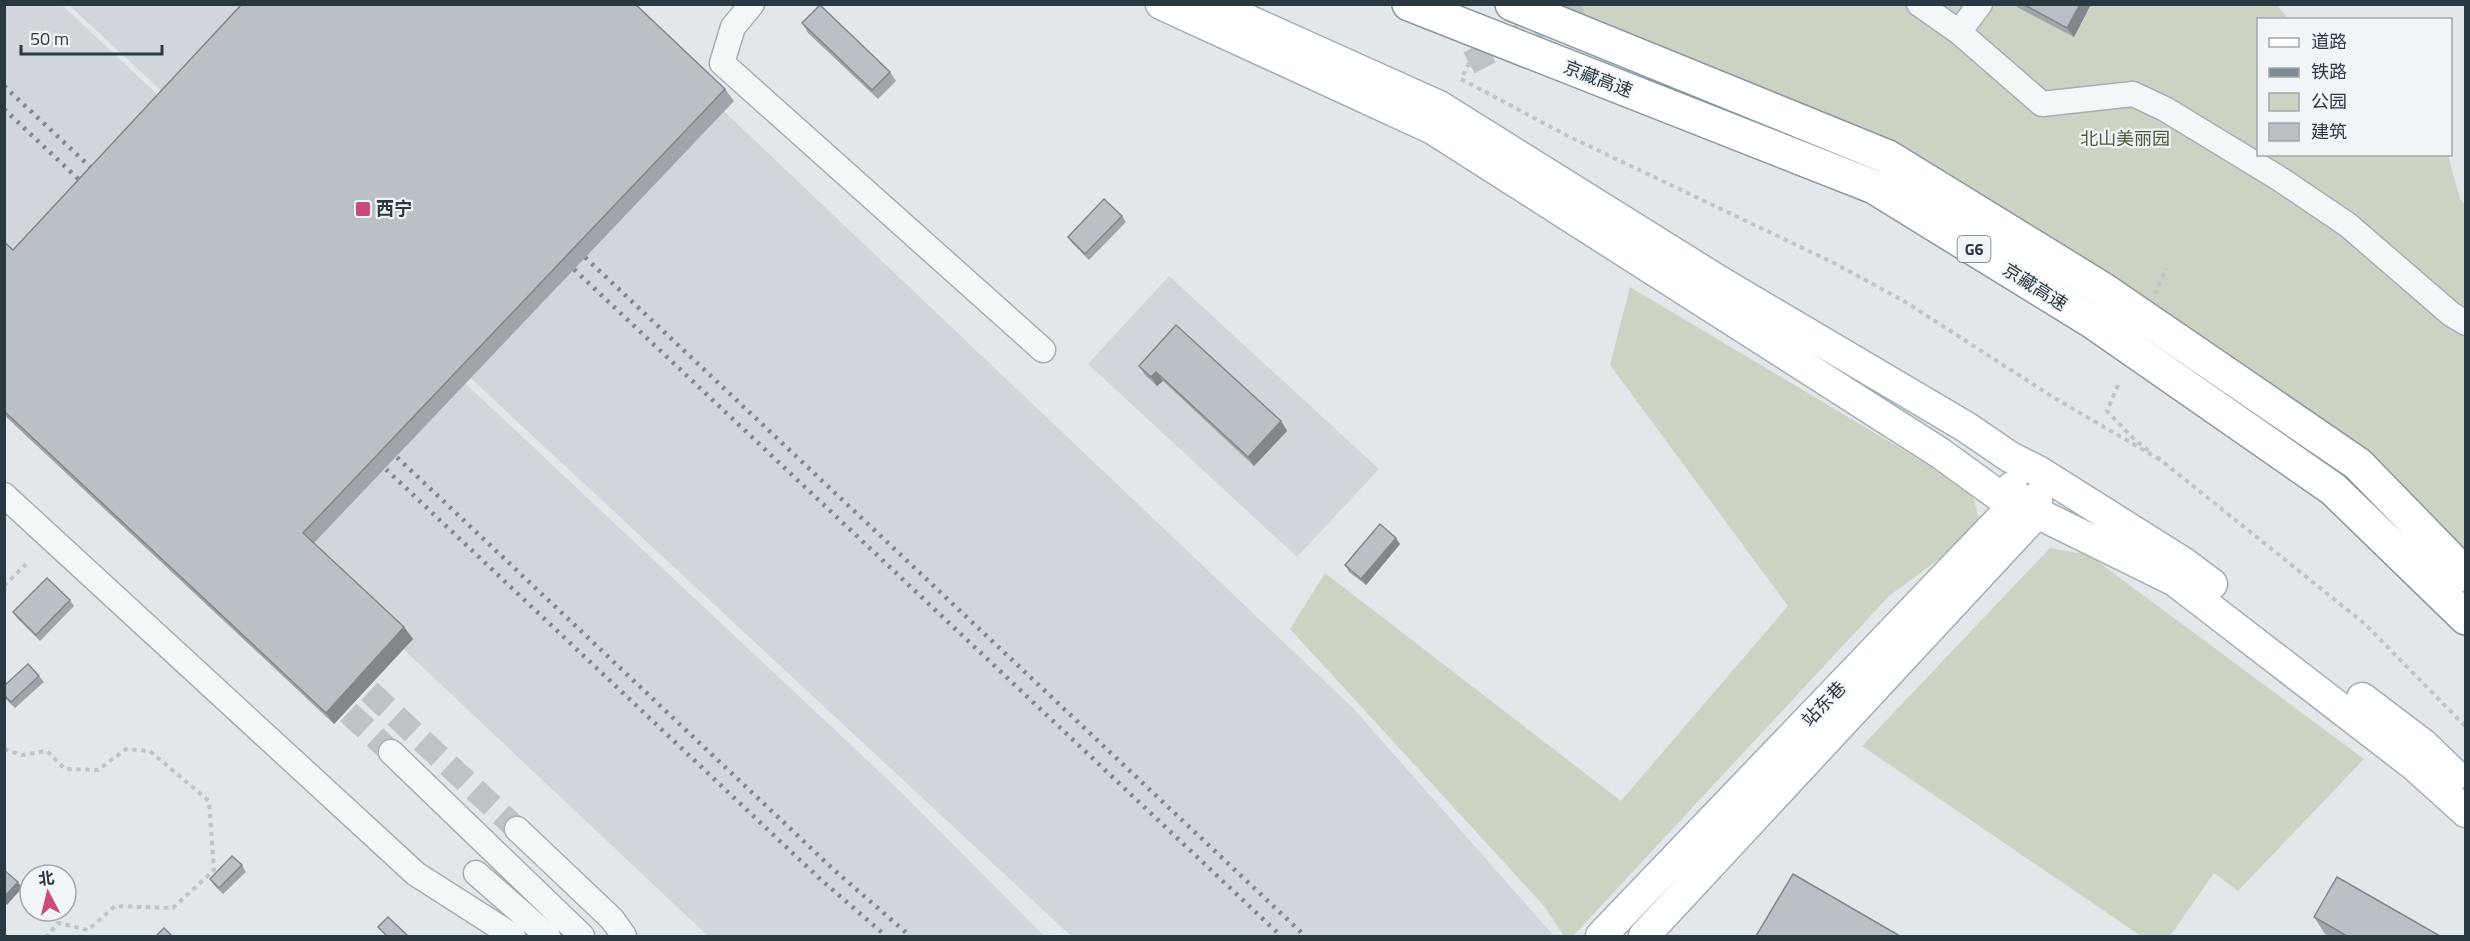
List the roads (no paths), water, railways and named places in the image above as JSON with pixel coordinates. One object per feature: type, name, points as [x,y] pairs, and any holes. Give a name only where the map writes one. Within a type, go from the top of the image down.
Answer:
[{"type":"highway","name":"京藏高速","points":[[1409,4],[1874,187],[2092,322],[2333,489],[2466,618]]},
{"type":"highway","name":"京藏高速","points":[[1512,4],[1888,157],[2104,290],[2358,464],[2466,575]]},
{"type":"main road","points":[[1161,4],[1433,129],[1940,453],[2025,510],[2175,581],[2415,766],[2466,812]]},
{"type":"main road","points":[[1212,4],[1439,106],[1719,281],[1966,427],[2010,457],[2038,471],[2184,563],[2424,745],[2466,785]]},
{"type":"main road","points":[[2010,457],[2025,510]]},
{"type":"main road","points":[[2025,510],[2038,471]]},
{"type":"main road","name":"站东巷","points":[[1601,936],[2025,510]]},
{"type":"main road","name":"站东巷","points":[[1644,936],[2025,510]]},
{"type":"street","points":[[752,4],[733,27],[722,63],[1043,350]]},
{"type":"street","points":[[1919,4],[1959,32],[2042,104],[2133,94],[2165,109],[2280,179],[2348,225],[2451,314],[2466,323]]},
{"type":"street","points":[[1959,32],[1980,4]]},
{"type":"street","points":[[4,495],[417,874],[513,936]]},
{"type":"street","points":[[391,752],[582,936]]},
{"type":"street","points":[[517,829],[612,919],[624,936]]},
{"type":"street","points":[[476,873],[548,936]]},
{"type":"tunnel","points":[[1469,63],[1580,4]]},
{"type":"tunnel","points":[[343,667],[517,829]]},
{"type":"tunnel","points":[[322,688],[391,752]]},
{"type":"railway","points":[[4,86],[103,179]]},
{"type":"railway","points":[[4,109],[90,190]]},
{"type":"railway","points":[[572,245],[1305,936]]},
{"type":"railway","points":[[561,257],[1281,936]]},
{"type":"railway","points":[[384,445],[833,869],[910,936]]},
{"type":"railway","points":[[373,457],[819,878],[886,936]]},
{"type":"place","name":"西宁","points":[[363,209]]},
{"type":"park label","name":"北山美丽园","points":[[2125,139]]}]
